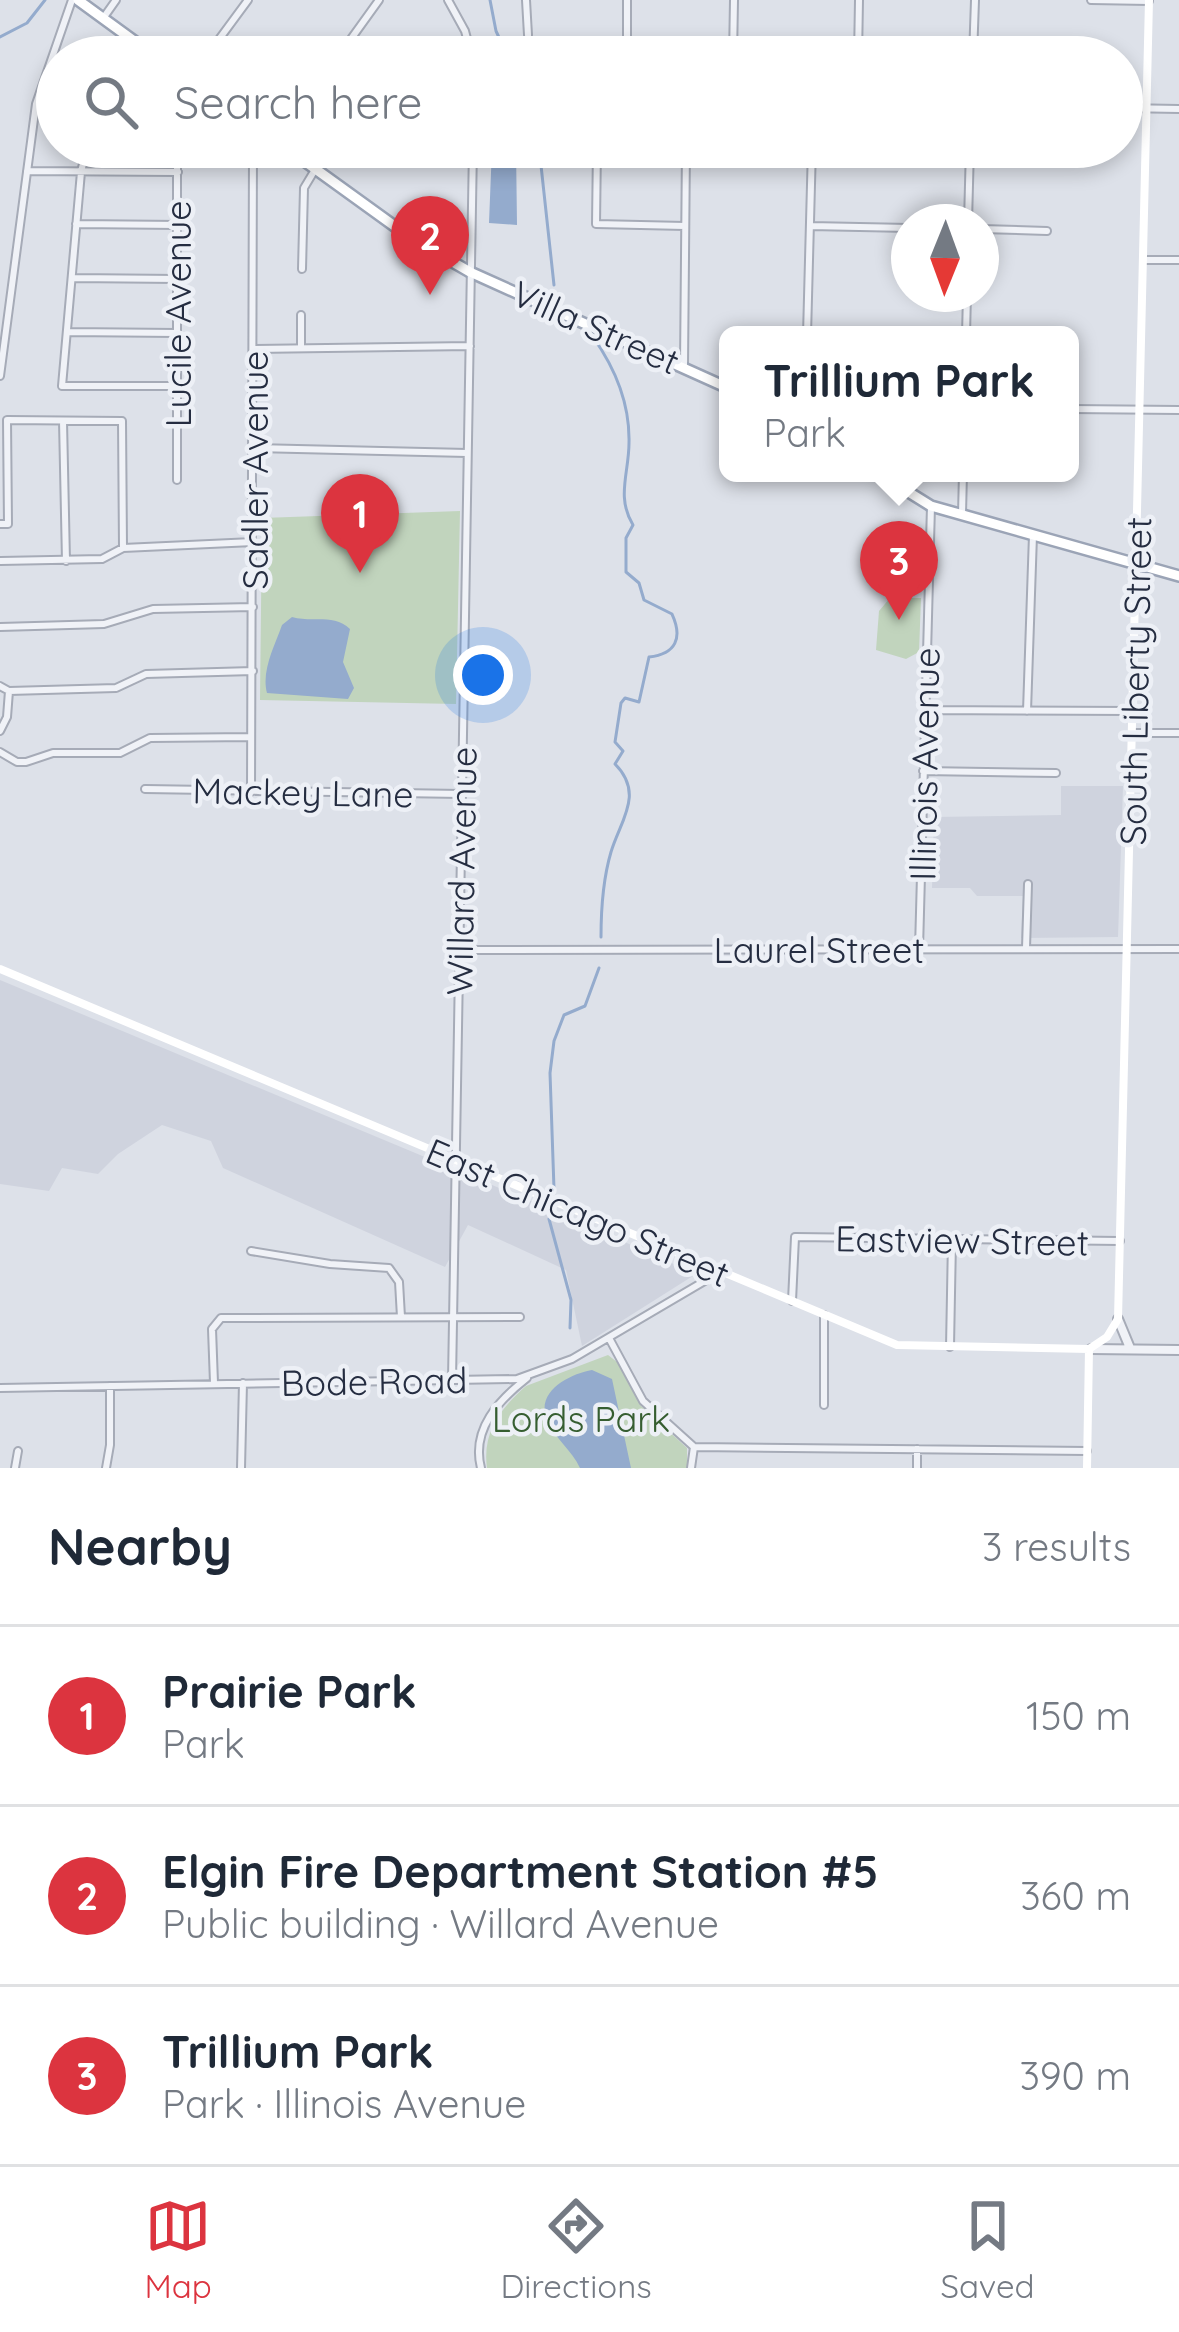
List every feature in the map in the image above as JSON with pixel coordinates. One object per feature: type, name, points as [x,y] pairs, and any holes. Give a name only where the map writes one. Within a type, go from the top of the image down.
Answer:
[{"type":"main road","points":[[75,0],[127,36]]},
{"type":"main road","name":"South Liberty Street","points":[[1118,1319],[1149,1]]},
{"type":"main road","name":"Villa Street","points":[[316,168],[411,238],[470,272],[719,384]]},
{"type":"main road","points":[[892,482],[931,506],[1179,576]]},
{"type":"main road","name":"East Chicago Street","points":[[0,969],[901,1346],[1089,1349]]},
{"type":"main road","points":[[1087,1468],[1089,1349],[1118,1319]]},
{"type":"street","points":[[60,36],[75,0]]},
{"type":"street","points":[[103,19],[116,0]]},
{"type":"street","points":[[221,36],[248,0]]},
{"type":"street","points":[[353,36],[379,0]]},
{"type":"street","points":[[448,0],[466,36]]},
{"type":"street","points":[[526,0],[528,35]]},
{"type":"street","points":[[626,36],[627,0]]},
{"type":"street","points":[[734,0],[734,36]]},
{"type":"street","points":[[858,36],[859,0]]},
{"type":"street","points":[[974,36],[975,0]]},
{"type":"street","points":[[1091,0],[1149,1]]},
{"type":"street","points":[[1143,108],[1179,109]]},
{"type":"street","points":[[0,376],[36,120]]},
{"type":"street","points":[[82,168],[62,386],[177,386]]},
{"type":"street","name":"Lucile Avenue","points":[[177,480],[178,168]]},
{"type":"street","name":"Sadler Avenue","points":[[251,792],[254,168]]},
{"type":"street","points":[[302,269],[304,188],[316,168]]},
{"type":"street","name":"Willard Avenue","points":[[452,1379],[472,168]]},
{"type":"street","points":[[597,168],[596,224],[685,226]]},
{"type":"street","points":[[683,366],[686,168]]},
{"type":"street","points":[[807,326],[811,168]]},
{"type":"street","points":[[968,204],[969,168]]},
{"type":"street","points":[[27,171],[178,172]]},
{"type":"street","points":[[76,224],[179,225]]},
{"type":"street","points":[[810,226],[891,228]]},
{"type":"street","points":[[999,230],[1048,231]]},
{"type":"street","points":[[1144,260],[1179,260]]},
{"type":"street","points":[[72,278],[178,279]]},
{"type":"street","points":[[301,348],[302,315]]},
{"type":"street","points":[[67,332],[177,333]]},
{"type":"street","points":[[255,349],[470,346]]},
{"type":"street","points":[[1079,409],[1179,410]]},
{"type":"street","points":[[0,524],[8,524],[7,420],[122,421],[123,548]]},
{"type":"street","points":[[63,421],[66,561]]},
{"type":"street","points":[[254,448],[467,453]]},
{"type":"street","points":[[962,514],[963,482]]},
{"type":"street","name":"Illinois Avenue","points":[[919,949],[931,506]]},
{"type":"street","points":[[1027,711],[1033,534]]},
{"type":"street","points":[[0,561],[102,559],[123,548],[253,542]]},
{"type":"street","points":[[0,627],[104,624],[154,609],[253,607]]},
{"type":"street","points":[[0,686],[10,692],[116,688],[146,674],[253,671]]},
{"type":"street","points":[[0,731],[10,692]]},
{"type":"street","points":[[926,710],[1134,711]]},
{"type":"street","points":[[1133,734],[1179,733]]},
{"type":"street","points":[[0,752],[16,762],[53,753],[120,753],[150,739],[251,737]]},
{"type":"street","points":[[923,772],[1056,773]]},
{"type":"street","name":"Mackey Lane","points":[[145,789],[462,794]]},
{"type":"street","points":[[1027,948],[1028,884]]},
{"type":"street","name":"Laurel Street","points":[[459,950],[1179,949]]},
{"type":"street","name":"Eastview Street","points":[[792,1301],[795,1237],[1120,1241]]},
{"type":"street","points":[[950,1347],[952,1240]]},
{"type":"street","points":[[251,1251],[326,1264],[383,1266],[398,1280],[401,1317]]},
{"type":"street","name":"Bode Road","points":[[0,1388],[530,1376],[610,1338],[720,1272]]},
{"type":"street","points":[[824,1315],[824,1405]]},
{"type":"street","points":[[214,1383],[212,1329],[215,1321],[225,1318],[520,1318]]},
{"type":"street","points":[[1118,1319],[1131,1349]]},
{"type":"street","points":[[610,1338],[640,1399],[694,1448],[1087,1451]]},
{"type":"street","name":"East Chicago Street","points":[[1089,1349],[1179,1350]]},
{"type":"street","points":[[481,1468],[478,1448],[490,1415],[530,1376]]},
{"type":"street","points":[[242,1468],[243,1383]]},
{"type":"street","points":[[106,1468],[110,1386]]},
{"type":"street","points":[[691,1468],[694,1448]]},
{"type":"street","points":[[917,1449],[917,1468]]},
{"type":"street","points":[[15,1468],[18,1451]]},
{"type":"shaded area","points":[[1061,786],[1123,786],[1118,937],[1021,938],[1023,896],[977,896],[970,888],[932,888],[934,817],[1061,815]]},
{"type":"shaded area","points":[[0,980],[696,1274],[582,1346],[566,1270],[468,1225],[445,1267],[223,1168],[211,1141],[162,1125],[118,1154],[98,1174],[62,1168],[49,1191],[0,1184]]},
{"type":"green space","points":[[460,511],[456,704],[260,700],[262,518]]},
{"type":"green space","points":[[890,598],[921,598],[919,652],[906,659],[876,650],[879,611]]},
{"type":"green space","name":"Lords Park","points":[[608,1355],[617,1362],[641,1406],[687,1448],[687,1468],[487,1468],[491,1432],[517,1394],[526,1386]]},
{"type":"water","points":[[491,168],[516,168],[517,225],[489,223]]},
{"type":"water","points":[[292,617],[337,621],[350,629],[343,662],[354,688],[348,699],[267,693],[270,658],[282,625]]},
{"type":"water","points":[[592,1370],[612,1379],[631,1468],[580,1468],[547,1420],[550,1392],[574,1375]]},
{"type":"waterway","points":[[0,37],[27,23],[45,0]]},
{"type":"waterway","points":[[490,0],[498,36]]},
{"type":"waterway","points":[[541,168],[554,285]]},
{"type":"waterway","points":[[593,337],[614,374],[627,414],[624,495],[633,525],[626,538],[626,572],[639,583],[644,600],[672,614],[677,630],[671,648],[649,657],[639,702],[625,698],[621,703],[615,742],[623,751],[615,764],[624,775],[629,797],[606,873],[601,937]]},
{"type":"waterway","points":[[554,1189],[550,1073],[554,1041],[564,1015],[585,1006],[599,968]]},
{"type":"waterway","points":[[549,1219],[571,1300],[570,1328]]},
{"type":"place","name":"Elgin Fire Department Station #5","points":[[430,295]]},
{"type":"place","name":"Prairie Park","points":[[360,573]]},
{"type":"place","name":"Trillium Park","points":[[899,620]]}]
